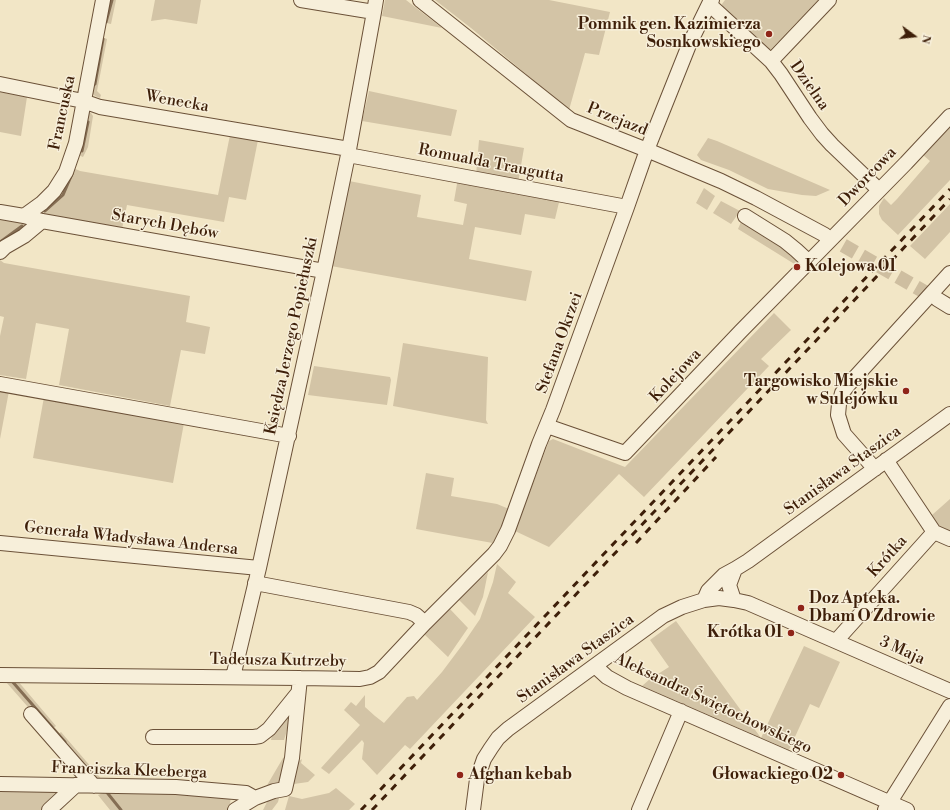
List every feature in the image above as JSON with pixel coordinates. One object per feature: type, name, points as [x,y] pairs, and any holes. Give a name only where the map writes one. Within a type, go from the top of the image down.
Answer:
[{"type":"street","name":"Francuska","points":[[24,216],[42,203],[54,191],[66,172],[76,143],[103,0]]},
{"type":"street","points":[[301,0],[375,6]]},
{"type":"street","name":"Przejazd","points":[[420,0],[571,120],[721,181],[825,235]]},
{"type":"street","points":[[771,61],[829,0]]},
{"type":"street","name":"Stefana Okrzei","points":[[500,546],[508,530],[547,426],[647,150],[689,45],[711,2]]},
{"type":"street","name":"Dzielna","points":[[711,2],[771,61],[822,134],[880,190]]},
{"type":"street","name":"Księdza Jerzego Popiełuszki","points":[[233,677],[259,568],[324,270],[375,6]]},
{"type":"street","name":"Wenecka","points":[[0,84],[83,101],[100,107],[348,152]]},
{"type":"street","name":"Dworcowa","points":[[809,262],[950,116]]},
{"type":"street","name":"Romualda Traugutta","points":[[348,152],[627,207]]},
{"type":"street","name":"Starych Dębów","points":[[0,212],[42,221],[324,270]]},
{"type":"street","points":[[744,216],[785,241],[809,262]]},
{"type":"street","points":[[0,252],[5,247],[24,236],[42,221]]},
{"type":"street","name":"Kolejowa","points":[[547,426],[625,453],[809,262]]},
{"type":"street","points":[[950,273],[849,384],[842,393],[838,415],[844,434],[881,464],[934,532],[950,539]]},
{"type":"street","points":[[937,299],[950,307]]},
{"type":"street","points":[[0,384],[288,436]]},
{"type":"street","name":"Stanisława Staszica","points":[[470,809],[479,772],[487,754],[498,738],[518,721],[664,616],[682,606],[704,600],[708,591],[724,575],[735,569],[950,414]]},
{"type":"street","name":"Krótka","points":[[836,641],[934,532]]},
{"type":"street","name":"Generała Władysława Andersa","points":[[0,543],[259,568]]},
{"type":"street","name":"Tadeusza Kutrzeby","points":[[0,675],[360,679],[379,672],[425,623],[494,554],[500,546]]},
{"type":"street","points":[[734,600],[729,585],[735,569]]},
{"type":"street","points":[[255,583],[409,612],[416,615],[425,623]]},
{"type":"street","name":"3 Maja","points":[[704,600],[719,598],[734,600],[756,607],[950,691]]},
{"type":"street","name":"Aleksandra Świętochowskiego","points":[[595,666],[607,677],[616,682],[887,806],[907,810]]},
{"type":"street","points":[[235,810],[254,798],[285,789],[292,758],[300,678]]},
{"type":"street","points":[[153,737],[260,736],[270,729],[298,692]]},
{"type":"street","points":[[887,806],[950,706]]},
{"type":"street","points":[[639,810],[681,712]]},
{"type":"street","points":[[31,714],[94,786]]},
{"type":"street","name":"Franciszka Kleeberga","points":[[0,784],[166,786],[246,793],[254,798]]},
{"type":"street","points":[[50,810],[76,785]]},
{"type":"shaded area","points":[[108,0],[116,0],[111,24],[102,22]]},
{"type":"shaded area","points":[[155,0],[201,0],[197,24],[165,19],[151,21]]},
{"type":"shaded area","points":[[385,0],[406,0],[442,28],[382,16]]},
{"type":"shaded area","points":[[435,0],[549,0],[610,12],[599,55],[585,53],[569,110]]},
{"type":"shaded area","points":[[725,0],[818,0],[771,49],[768,49],[723,8],[722,4]]},
{"type":"shaded area","points":[[99,36],[107,39],[97,91],[101,95],[100,98],[91,92]]},
{"type":"shaded area","points":[[369,91],[457,110],[451,136],[362,121]]},
{"type":"shaded area","points":[[0,92],[27,97],[21,136],[0,132]]},
{"type":"shaded area","points":[[88,112],[93,116],[88,147],[83,157],[76,154]]},
{"type":"shaded area","points":[[950,126],[950,180],[898,235],[882,220],[879,214],[879,206],[884,198],[891,205],[897,199],[930,161],[923,155]]},
{"type":"shaded area","points":[[230,135],[258,140],[246,200],[229,197],[224,222],[127,205],[122,229],[44,215],[41,212],[71,167],[80,171],[218,195]]},
{"type":"shaded area","points":[[708,138],[830,190],[816,196],[768,189],[729,170],[701,160],[697,155]]},
{"type":"shaded area","points":[[479,140],[524,148],[518,183],[476,175]]},
{"type":"shaded area","points":[[458,178],[560,198],[555,219],[525,214],[521,235],[475,227],[469,259],[532,271],[526,301],[331,266],[349,181],[421,195],[417,217],[463,225],[467,204],[454,201]]},
{"type":"shaded area","points":[[704,188],[715,196],[707,210],[696,203]]},
{"type":"shaded area","points":[[721,201],[740,211],[731,224],[713,213]]},
{"type":"shaded area","points":[[950,204],[950,232],[925,259],[910,246]]},
{"type":"shaded area","points":[[0,218],[31,223],[0,245]]},
{"type":"shaded area","points":[[741,222],[780,244],[800,261],[796,265],[738,229]]},
{"type":"shaded area","points":[[0,260],[4,263],[190,296],[186,322],[210,327],[205,354],[181,350],[170,406],[59,385],[69,329],[36,323],[26,379],[0,375],[0,336],[4,317],[0,316]]},
{"type":"shaded area","points":[[774,313],[791,330],[761,359],[769,366],[644,497],[619,474],[549,547],[515,531],[549,441],[553,439],[625,467]]},
{"type":"shaded area","points":[[403,343],[488,357],[486,420],[488,424],[393,406]]},
{"type":"shaded area","points":[[314,366],[390,377],[391,380],[387,405],[308,395]]},
{"type":"shaded area","points":[[0,389],[9,391],[0,439]]},
{"type":"shaded area","points":[[44,397],[184,423],[173,483],[33,458]]},
{"type":"shaded area","points":[[426,473],[454,478],[451,496],[497,504],[509,509],[498,544],[416,529]]},
{"type":"shaded area","points":[[950,499],[950,533],[941,529],[932,515]]},
{"type":"shaded area","points":[[497,564],[516,582],[508,593],[535,617],[410,749],[405,745],[377,775],[362,759],[364,743],[362,740],[329,774],[321,768],[360,725],[344,710],[351,702],[356,706],[365,695],[365,707],[384,723],[407,697],[414,696],[417,700],[442,672],[480,619],[493,582]]},
{"type":"shaded area","points":[[488,572],[483,597],[475,616],[459,600]]},
{"type":"shaded area","points":[[450,609],[468,628],[448,657],[424,634]]},
{"type":"shaded area","points":[[676,621],[761,738],[642,686],[669,667],[650,640]]},
{"type":"shaded area","points":[[804,646],[840,662],[819,708],[810,704],[789,750],[761,738]]},
{"type":"shaded area","points":[[17,680],[56,726],[49,731],[6,682]]},
{"type":"shaded area","points":[[290,710],[288,727],[284,740],[271,740],[284,715]]},
{"type":"shaded area","points":[[61,732],[104,782],[95,782],[57,735]]},
{"type":"shaded area","points":[[285,757],[278,789],[266,787],[283,758]]},
{"type":"shaded area","points":[[302,759],[301,763],[315,775],[308,782],[294,784],[292,781],[294,765]]},
{"type":"shaded area","points":[[0,786],[40,787],[59,793],[41,810],[0,810]]},
{"type":"shaded area","points":[[336,788],[355,804],[349,810],[285,810],[289,796],[302,799],[329,793]]},
{"type":"shaded area","points":[[111,790],[231,797],[229,810],[110,810],[98,795]]},
{"type":"shaded area","points":[[271,795],[278,795],[278,802],[272,810],[263,810],[266,804]]},
{"type":"waterway","points":[[106,22],[112,0]]},
{"type":"waterway","points":[[95,84],[103,39]]},
{"type":"waterway","points":[[82,151],[88,122]]},
{"type":"waterway","points":[[45,211],[63,195],[72,174]]},
{"type":"waterway","points":[[0,242],[22,226]]},
{"type":"waterway","points":[[11,680],[65,742]]},
{"type":"waterway","points":[[105,790],[121,810]]},
{"type":"tunnel","points":[[825,235],[937,299]]},
{"type":"railway","points":[[361,810],[950,189]]},
{"type":"railway","points":[[372,810],[950,199]]},
{"type":"railway","points":[[636,543],[716,457]]},
{"type":"place","name":"Pomnik gen. Kazimierza Sosnkowskiego","points":[[769,34]]},
{"type":"place","name":"Kolejowa 01","points":[[797,267]]},
{"type":"place","name":"Targowisko Miejskie w Sulejówku","points":[[906,391]]},
{"type":"place","name":"Doz Apteka. Dbam O Zdrowie","points":[[801,608]]},
{"type":"place","name":"Krótka 01","points":[[791,633]]},
{"type":"place","name":"Afghan kebab","points":[[460,775]]},
{"type":"place","name":"Głowackiego 02","points":[[841,775]]}]
